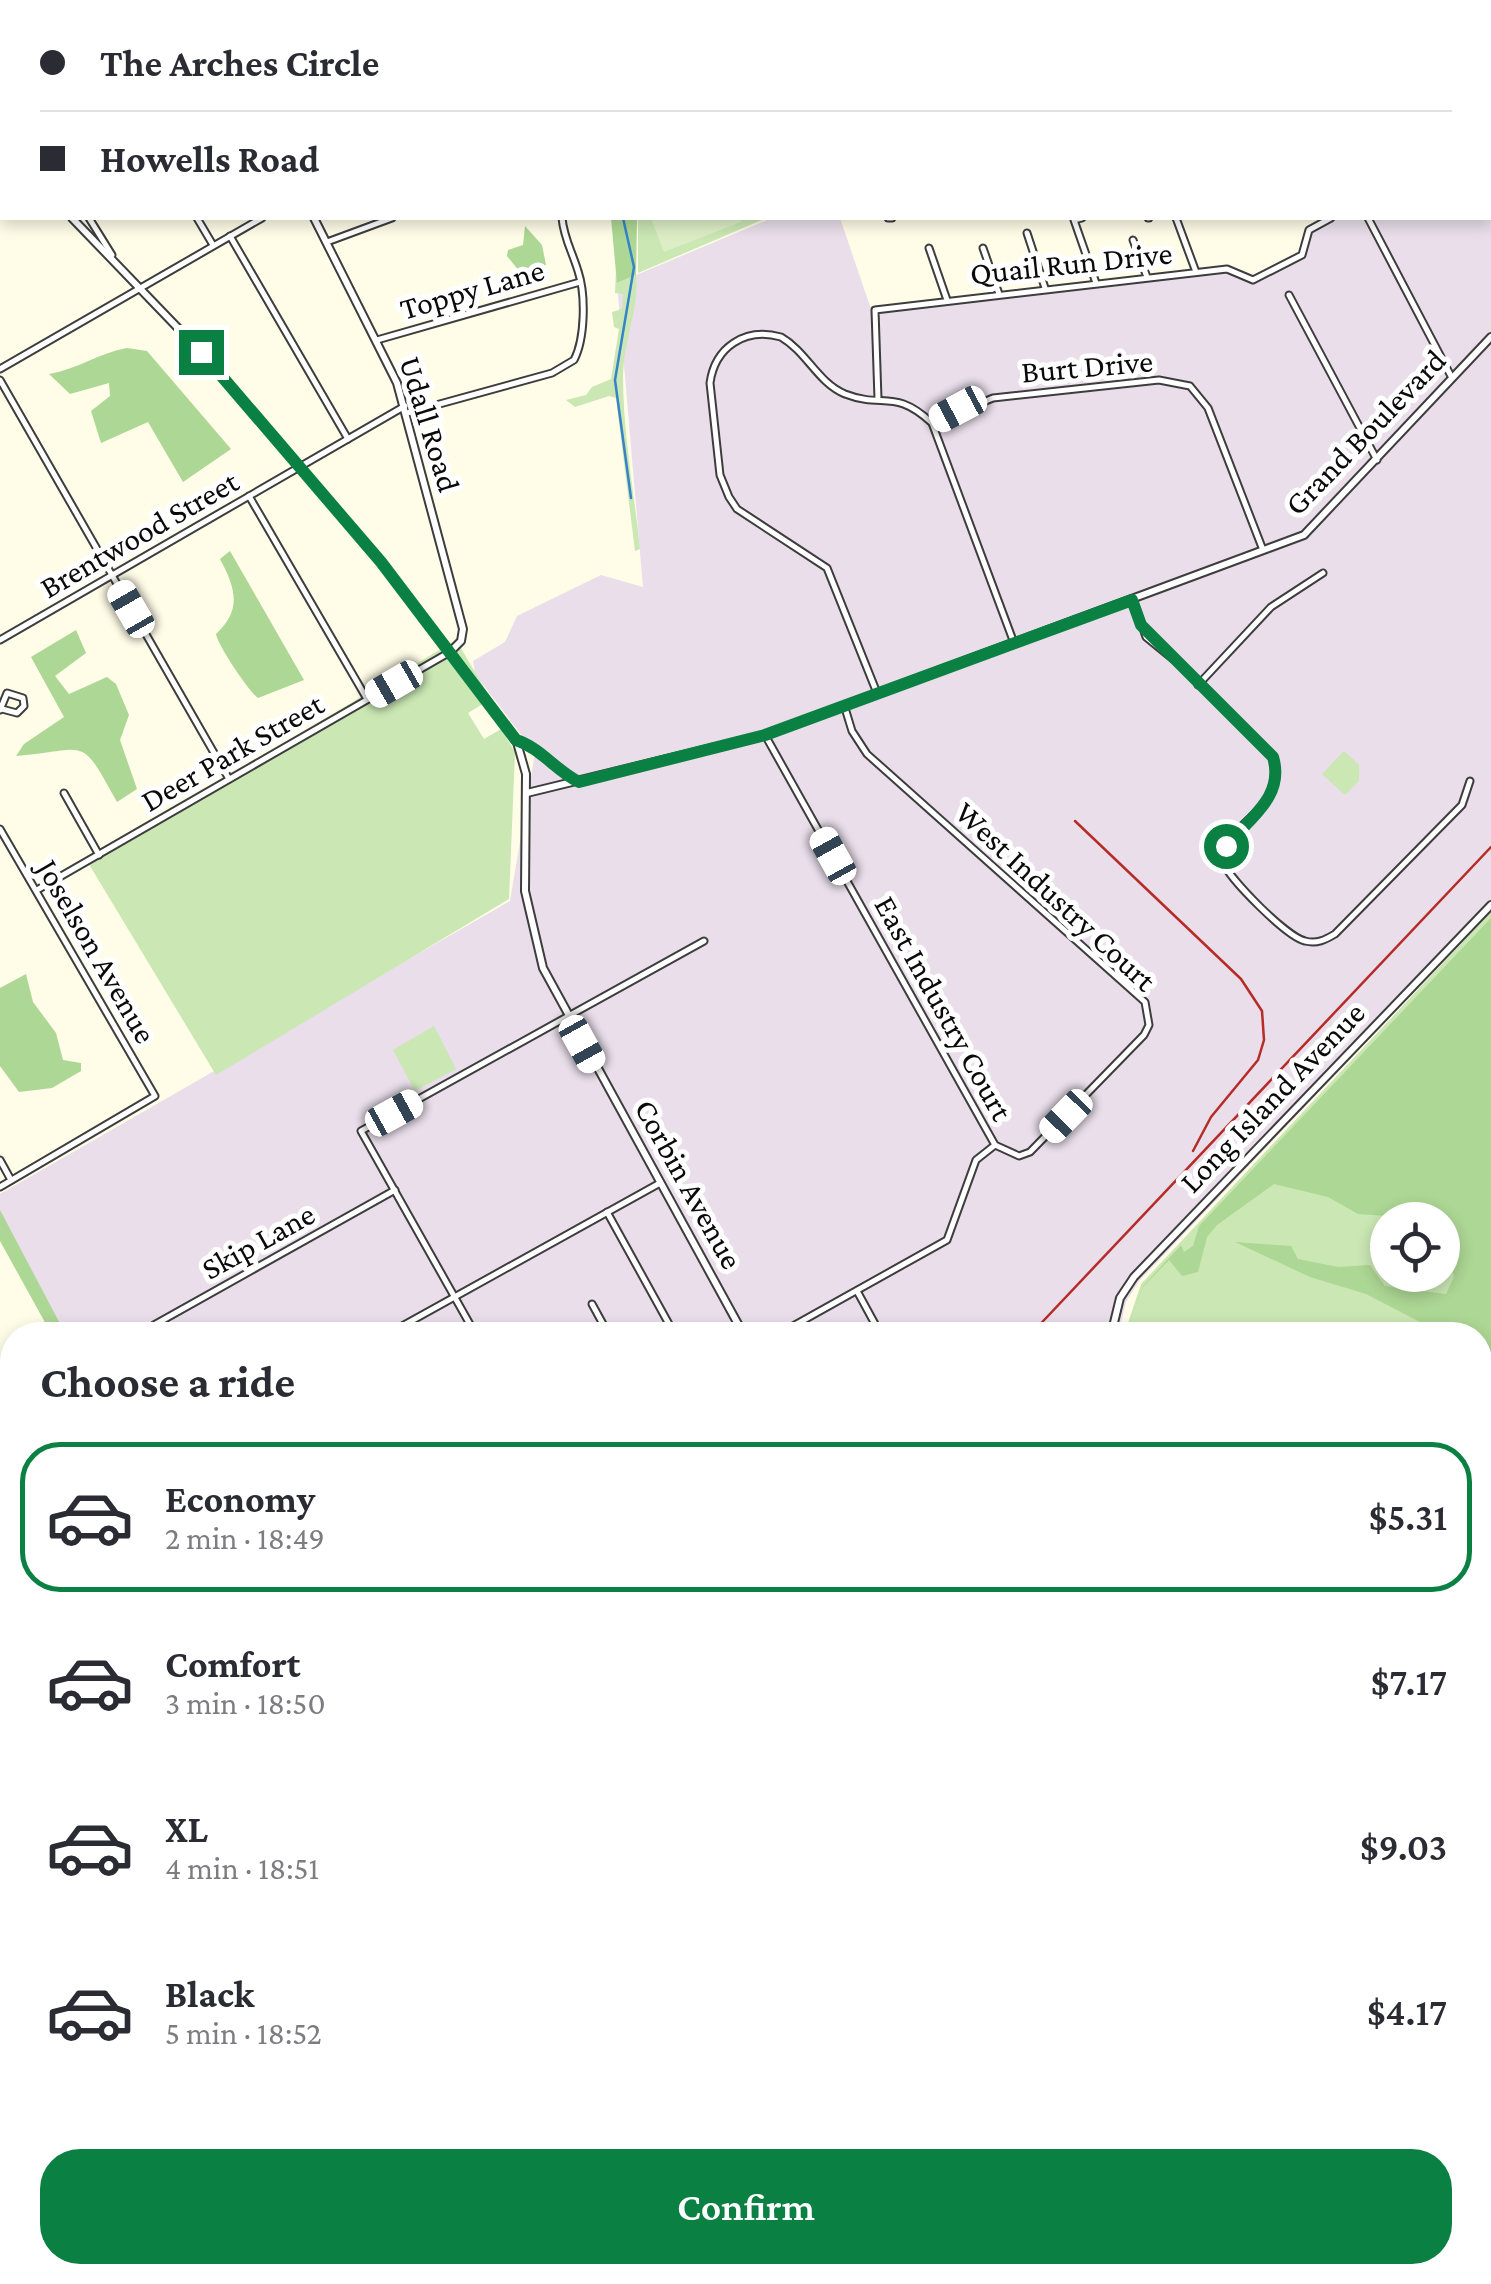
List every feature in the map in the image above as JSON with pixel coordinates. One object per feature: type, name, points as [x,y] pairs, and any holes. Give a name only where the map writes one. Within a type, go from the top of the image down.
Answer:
[{"type":"street","points":[[74,220],[112,256],[381,562],[516,740],[534,746],[558,771],[579,782]]},
{"type":"street","points":[[91,220],[112,256]]},
{"type":"street","points":[[198,220],[213,246]]},
{"type":"street","points":[[0,368],[258,220]]},
{"type":"street","name":"Udall Road","points":[[315,220],[376,340],[406,410],[463,629],[461,641],[450,652]]},
{"type":"street","points":[[327,242],[387,220]]},
{"type":"street","name":"Brentwood Street","points":[[0,640],[348,439],[406,410],[566,367],[580,346],[580,282],[564,244],[562,220]]},
{"type":"street","points":[[1074,220],[1096,283]]},
{"type":"street","points":[[1177,220],[1196,272]]},
{"type":"street","name":"Quail Run Drive","points":[[878,399],[872,313],[947,300],[1227,269],[1247,280],[1257,279],[1302,256],[1308,230],[1327,220]]},
{"type":"street","points":[[1369,220],[1452,378]]},
{"type":"street","points":[[1028,233],[1045,288]]},
{"type":"street","points":[[230,236],[348,439]]},
{"type":"street","points":[[1132,240],[1146,277]]},
{"type":"street","points":[[928,248],[947,300]]},
{"type":"street","points":[[982,248],[999,294]]},
{"type":"street","name":"Toppy Lane","points":[[376,340],[580,282]]},
{"type":"street","points":[[1289,295],[1377,460]]},
{"type":"street","points":[[878,696],[827,568],[737,509],[720,475],[710,383],[719,355],[736,340],[760,334],[781,338],[802,355],[820,378],[841,392],[906,403],[932,423],[1015,644]]},
{"type":"street","name":"Grand Boulevard","points":[[527,793],[765,735],[1304,535],[1491,337]]},
{"type":"street","points":[[0,380],[230,779]]},
{"type":"street","name":"Burt Drive","points":[[932,423],[993,398],[1159,380],[1190,386],[1208,408],[1262,550]]},
{"type":"street","points":[[249,496],[366,700]]},
{"type":"street","points":[[1198,685],[1270,607],[1323,573]]},
{"type":"street","points":[[1132,600],[1146,638],[1266,747],[1276,768],[1270,798],[1226,846],[1227,872],[1296,938],[1306,942],[1335,934],[1462,805],[1470,781]]},
{"type":"street","name":"Deer Park Street","points":[[36,891],[450,652]]},
{"type":"street","points":[[10,692],[23,698],[24,706],[17,713],[1,709],[3,697],[10,692]]},
{"type":"street","name":"West Industry Court","points":[[846,708],[852,732],[867,754],[1145,1002],[1149,1024],[1144,1035],[1040,1144],[1019,1156],[995,1145]]},
{"type":"street","name":"East Industry Court","points":[[765,735],[995,1145]]},
{"type":"street","name":"Corbin Avenue","points":[[516,740],[527,793],[526,891],[543,968],[737,1322]]},
{"type":"street","points":[[64,793],[99,855]]},
{"type":"street","name":"Joselson Avenue","points":[[0,830],[154,1096],[11,1180]]},
{"type":"street","name":"Long Island Avenue","points":[[1114,1322],[1120,1298],[1134,1277],[1491,906]]},
{"type":"street","points":[[469,1322],[362,1131],[704,940]]},
{"type":"street","points":[[800,1322],[947,1240],[976,1160],[995,1145]]},
{"type":"street","points":[[0,1160],[11,1180],[0,1186]]},
{"type":"street","points":[[409,1322],[660,1183]]},
{"type":"street","name":"Skip Lane","points":[[159,1322],[395,1190]]},
{"type":"street","points":[[607,1212],[668,1322]]},
{"type":"street","points":[[857,1290],[874,1322]]},
{"type":"street","points":[[592,1304],[602,1322]]},
{"type":"shaded area","points":[[767,220],[841,220],[872,312],[1045,288],[1227,269],[1251,280],[1302,256],[1309,230],[1327,220],[1491,220],[1491,911],[1139,1281],[1126,1302],[1121,1322],[58,1322],[0,1218],[0,1194],[510,901],[535,753],[475,674],[473,661],[505,642],[517,616],[601,575],[643,587],[617,283]]},
{"type":"green space","points":[[611,220],[637,220],[636,275],[617,283]]},
{"type":"green space","points":[[638,220],[762,220],[638,273]]},
{"type":"green space","points":[[652,220],[740,220],[741,222],[664,252]]},
{"type":"green space","points":[[525,226],[542,245],[546,265],[520,272],[507,256],[508,250],[523,245]]},
{"type":"green space","points":[[616,270],[618,283],[636,275],[637,287],[623,376],[640,549],[635,551],[616,398],[609,396],[575,407],[566,400],[586,395],[592,387],[611,379],[619,329],[614,327],[612,312],[622,309],[623,294],[615,293]]},
{"type":"green space","points":[[127,348],[147,351],[231,449],[183,482],[148,422],[101,443],[91,411],[110,396],[109,383],[70,394],[49,374]]},
{"type":"green space","points":[[230,551],[304,680],[258,698],[235,669],[216,634],[233,608],[233,590],[220,559]]},
{"type":"green space","points":[[76,630],[86,653],[55,676],[69,694],[107,677],[116,684],[129,715],[120,740],[137,789],[117,802],[95,765],[80,751],[16,756],[24,744],[64,717],[31,657]]},
{"type":"green space","points":[[456,640],[491,699],[468,713],[484,739],[501,729],[515,752],[509,899],[216,1075],[87,861]]},
{"type":"green space","points":[[1344,751],[1359,765],[1359,781],[1345,795],[1322,774]]},
{"type":"green space","points":[[1491,912],[1491,1322],[1128,1322],[1141,1284]]},
{"type":"green space","points":[[1491,918],[1491,1322],[1420,1322],[1366,1294],[1310,1277],[1235,1242],[1291,1246],[1298,1259],[1338,1267],[1370,1265],[1370,1292],[1460,1292],[1460,1202],[1370,1202],[1370,1215],[1358,1214],[1328,1197],[1274,1184],[1217,1225],[1207,1237],[1198,1272],[1182,1276],[1169,1260],[1143,1287],[1130,1322],[1143,1286],[1181,1245],[1184,1252],[1193,1246],[1199,1226]]},
{"type":"green space","points":[[26,974],[33,1002],[56,1033],[63,1060],[81,1063],[81,1071],[52,1088],[19,1092],[0,1066],[0,988]]},
{"type":"green space","points":[[434,1026],[456,1069],[415,1091],[393,1050]]},
{"type":"green space","points":[[0,1210],[59,1322],[45,1322],[0,1241]]},
{"type":"waterway","points":[[623,220],[634,267],[615,380],[631,498]]},
{"type":"railway","points":[[1075,821],[1241,979],[1262,1011],[1264,1040],[1258,1060],[1211,1117],[1193,1151]]},
{"type":"railway","points":[[1042,1322],[1491,847]]},
{"type":"route","points":[[201,352],[381,562],[516,740],[534,746],[564,776],[579,782],[744,742],[846,708],[1132,600],[1141,625],[1273,757],[1276,776],[1270,798],[1226,846]]}]
